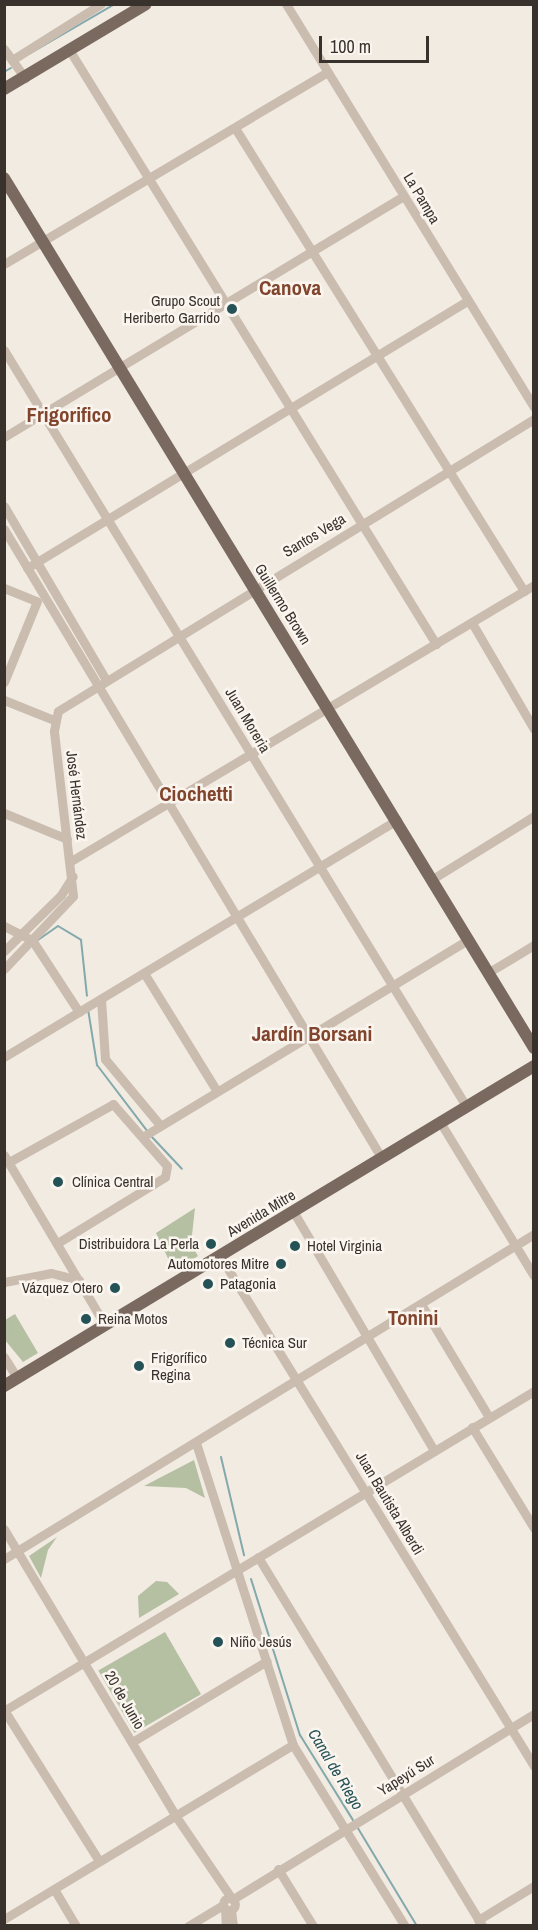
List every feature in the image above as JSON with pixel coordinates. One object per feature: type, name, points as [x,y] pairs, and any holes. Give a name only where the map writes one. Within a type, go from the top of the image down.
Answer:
[{"type":"main road","points":[[4,89],[146,4]]},
{"type":"main road","name":"Guillermo Brown","points":[[4,178],[434,878],[534,1048]]},
{"type":"main road","name":"Avenida Mitre","points":[[4,1386],[534,1066]]},
{"type":"street","points":[[12,60],[101,4]]},
{"type":"street","name":"La Pampa","points":[[286,4],[534,407]]},
{"type":"street","points":[[4,49],[25,78]]},
{"type":"street","points":[[70,51],[436,644]]},
{"type":"street","points":[[4,264],[150,180],[327,72]]},
{"type":"street","points":[[235,128],[524,591]]},
{"type":"street","points":[[4,437],[120,366],[227,305],[403,196]]},
{"type":"street","points":[[27,568],[467,301]]},
{"type":"street","name":"Juan Moreria","points":[[4,350],[466,1107]]},
{"type":"street","name":"Santos Vega","points":[[54,720],[58,711],[94,686],[534,419]]},
{"type":"street","points":[[4,506],[105,680]]},
{"type":"street","points":[[4,529],[27,568],[40,599],[381,1157]]},
{"type":"street","points":[[70,861],[534,585]]},
{"type":"street","points":[[4,588],[40,599]]},
{"type":"street","points":[[4,682],[40,599],[53,590]]},
{"type":"street","points":[[472,623],[531,718],[534,729]]},
{"type":"street","points":[[4,699],[54,720]]},
{"type":"street","name":"José Hernández","points":[[4,969],[69,906],[74,873],[67,840],[54,720]]},
{"type":"street","points":[[4,813],[67,840]]},
{"type":"street","points":[[434,878],[534,816]]},
{"type":"street","points":[[4,1057],[397,820]]},
{"type":"street","points":[[4,951],[61,896],[74,873]]},
{"type":"street","points":[[4,926],[23,933],[32,940],[79,1012]]},
{"type":"street","points":[[144,1136],[469,939]]},
{"type":"street","points":[[489,972],[534,945]]},
{"type":"street","points":[[144,973],[218,1091]]},
{"type":"street","points":[[100,999],[105,1059],[157,1127]]},
{"type":"street","points":[[59,1242],[169,1172],[144,1136],[113,1104],[7,1158],[59,1242],[105,1325]]},
{"type":"street","points":[[440,1122],[534,1276]]},
{"type":"street","points":[[293,1211],[434,1450]]},
{"type":"street","points":[[4,1559],[534,1234]]},
{"type":"street","name":"Juan Bautista Alberdi","points":[[219,1256],[367,1492],[534,1766]]},
{"type":"street","points":[[51,1273],[67,1257]]},
{"type":"street","points":[[4,1282],[51,1273],[79,1280]]},
{"type":"street","points":[[421,1304],[489,1417]]},
{"type":"street","points":[[4,1357],[17,1378]]},
{"type":"street","points":[[99,1861],[5,1710],[534,1391]]},
{"type":"street","points":[[472,1428],[534,1528]]},
{"type":"street","points":[[196,1443],[293,1745],[352,1826],[405,1926]]},
{"type":"street","name":"20 de Junio","points":[[4,1529],[86,1661],[177,1818],[220,1886],[228,1904],[232,1926]]},
{"type":"street","points":[[258,1557],[480,1923],[534,1886]]},
{"type":"street","points":[[132,1742],[267,1660]]},
{"type":"street","name":"Yapeyú Sur","points":[[188,1926],[228,1904],[278,1869],[534,1714]]},
{"type":"street","points":[[4,1919],[99,1861],[177,1818],[293,1745]]},
{"type":"street","points":[[278,1869],[313,1926]]},
{"type":"street","points":[[54,1889],[76,1926]]},
{"type":"street","name":"20 de Junio","points":[[226,1926],[228,1904]]},
{"type":"green space","points":[[195,1208],[191,1244],[198,1256],[174,1271],[156,1233]]},
{"type":"green space","points":[[15,1314],[38,1353],[23,1362],[5,1340],[5,1320]]},
{"type":"green space","points":[[194,1460],[205,1498],[186,1488],[144,1486]]},
{"type":"green space","points":[[57,1537],[48,1550],[41,1578],[29,1556]]},
{"type":"green space","points":[[156,1581],[167,1582],[179,1594],[139,1618],[138,1596]]},
{"type":"green space","points":[[165,1632],[201,1694],[134,1733],[98,1670]]},
{"type":"waterway","points":[[29,54],[115,4]]},
{"type":"waterway","points":[[4,72],[11,68]]},
{"type":"waterway","points":[[38,940],[58,926],[81,940],[87,996]]},
{"type":"waterway","points":[[88,1009],[97,1065],[148,1132]]},
{"type":"waterway","points":[[151,1136],[182,1169]]},
{"type":"waterway","name":"Canal de Riego","points":[[221,1457],[244,1555]]},
{"type":"waterway","name":"Canal de Riego","points":[[251,1579],[300,1735],[353,1820]]},
{"type":"waterway","name":"Canal de Riego","points":[[356,1825],[417,1926]]},
{"type":"place","name":"Grupo Scout Heriberto Garrido","points":[[232,309]]},
{"type":"place","name":"Clínica Central","points":[[58,1182]]},
{"type":"place","name":"Distribuidora La Perla","points":[[211,1244]]},
{"type":"place","name":"Hotel Virginia","points":[[295,1246]]},
{"type":"place","name":"Automotores Mitre","points":[[281,1264]]},
{"type":"place","name":"Patagonia","points":[[208,1284]]},
{"type":"place","name":"Vázquez Otero","points":[[115,1288]]},
{"type":"place","name":"Reina Motos","points":[[86,1319]]},
{"type":"place","name":"Técnica Sur","points":[[230,1343]]},
{"type":"place","name":"Frigorífico Regina","points":[[139,1366]]},
{"type":"place","name":"Niño Jesús","points":[[218,1642]]},
{"type":"district","name":"Canova","points":[[290,288]]},
{"type":"district","name":"Frigorifico","points":[[69,415]]},
{"type":"district","name":"Ciochetti","points":[[196,794]]},
{"type":"district","name":"Jardín Borsani","points":[[312,1034]]},
{"type":"district","name":"Tonini","points":[[413,1318]]}]
